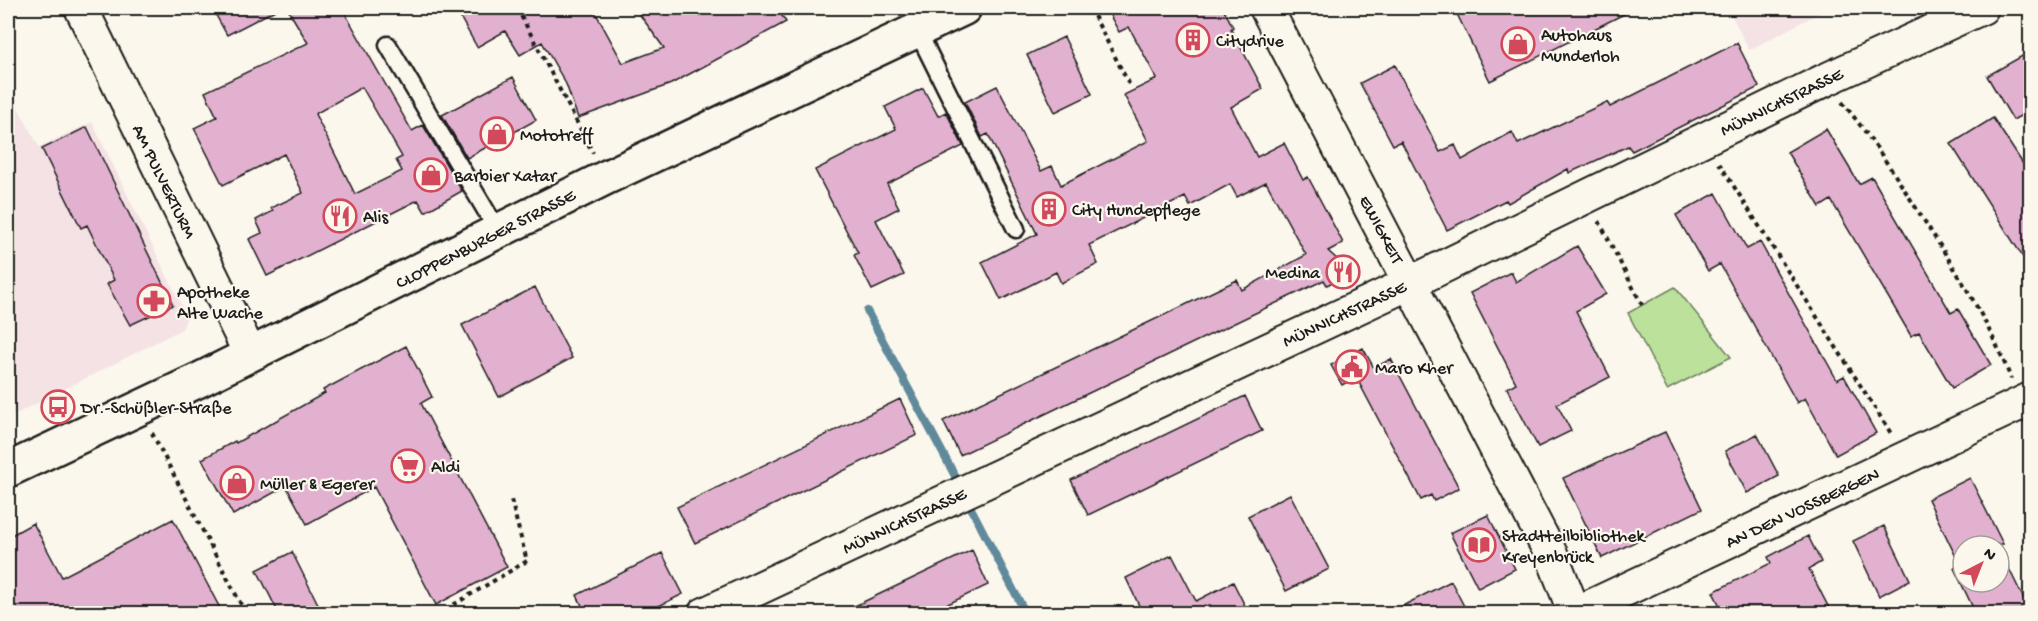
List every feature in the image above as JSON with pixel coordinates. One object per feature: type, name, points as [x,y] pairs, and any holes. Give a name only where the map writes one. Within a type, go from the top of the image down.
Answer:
[{"type":"main road","name":"CLOPPENBURGER STRASSE","points":[[8,470],[250,354],[605,178],[964,8]]},
{"type":"street","name":"AM PULVERTURM","points":[[81,8],[250,354]]},
{"type":"street","name":"EWIGKEIT","points":[[1266,8],[1553,558],[1575,613]]},
{"type":"street","name":"MÜNNICHSTRASSE","points":[[704,614],[1410,283],[1825,80],[1982,8]]},
{"type":"street","name":"AN DEN VOSSBERGEN","points":[[1575,613],[2025,402]]},
{"type":"lane","points":[[917,30],[1016,229]]},
{"type":"lane","points":[[388,45],[498,231]]},
{"type":"path","points":[[517,8],[605,178]]},
{"type":"path","points":[[1090,8],[1129,84]]},
{"type":"path","points":[[1825,80],[1865,129],[1952,263],[2025,402]]},
{"type":"path","points":[[1703,139],[1885,420],[1904,460]]},
{"type":"path","points":[[1587,196],[1642,305]]},
{"type":"path","points":[[139,408],[246,614]]},
{"type":"path","points":[[438,614],[527,561],[510,496]]},
{"type":"shaded area","points":[[1728,8],[1816,8],[1819,13],[1749,50]]},
{"type":"shaded area","points":[[8,89],[39,147],[92,122],[187,317],[182,329],[8,418]]},
{"type":"green space","points":[[1675,287],[1731,357],[1667,390],[1628,313]]},
{"type":"building","points":[[212,8],[279,8],[227,35]]},
{"type":"building","points":[[287,8],[342,8],[412,131],[423,125],[462,191],[425,212],[418,200],[267,276],[249,239],[262,233],[256,220],[273,211],[271,208],[303,193],[284,154],[223,185],[194,128],[217,117],[205,92],[308,43]],"holes":[[[362,87],[402,157],[396,160],[402,171],[355,194],[315,114]]]},
{"type":"building","points":[[455,8],[593,8],[623,63],[664,48],[635,8],[777,8],[786,22],[671,84],[578,118],[566,84],[542,42],[520,55],[505,31],[477,47]]},
{"type":"building","points":[[1106,8],[1223,8],[1233,27],[1231,29],[1263,89],[1231,107],[1257,157],[1284,143],[1303,180],[1308,177],[1343,243],[1328,251],[1351,272],[1327,285],[1324,280],[960,455],[943,421],[1237,280],[1242,290],[1306,255],[1266,182],[1237,197],[1230,184],[1190,206],[1185,197],[1089,245],[1098,264],[1061,283],[1056,272],[1001,300],[982,262],[1037,234],[988,134],[982,137],[965,102],[997,86],[1041,171],[1052,166],[1061,185],[1148,141],[1124,95],[1157,79],[1129,27],[1119,32]]},
{"type":"building","name":"Autohaus Munderloh","points":[[1454,8],[1636,8],[1490,81]]},
{"type":"building","points":[[1064,37],[1092,94],[1055,112],[1027,55]]},
{"type":"building","points":[[1737,43],[1759,87],[1632,151],[1628,146],[1569,173],[1568,169],[1508,203],[1506,200],[1447,230],[1401,141],[1393,145],[1360,83],[1395,65],[1440,152],[1455,145],[1462,160],[1512,132],[1518,144],[1607,102],[1610,107]]},
{"type":"building","points":[[2031,51],[2031,110],[2013,120],[1987,76]]},
{"type":"building","points":[[513,77],[536,120],[467,158],[442,115]]},
{"type":"building","points":[[923,88],[938,116],[946,112],[963,146],[887,184],[899,208],[876,220],[904,275],[872,290],[854,255],[858,253],[815,170],[896,129],[885,107]]},
{"type":"building","points":[[1993,118],[2031,176],[2031,270],[1951,144]]},
{"type":"building","points":[[87,127],[173,305],[130,325],[107,284],[114,280],[87,225],[81,228],[42,149]]},
{"type":"building","points":[[1826,129],[1859,184],[1872,177],[1951,313],[1958,309],[1991,365],[1952,388],[1919,332],[1911,336],[1831,200],[1820,207],[1787,152]]},
{"type":"building","points":[[1716,193],[1747,249],[1760,242],[1837,380],[1844,376],[1876,433],[1836,455],[1805,398],[1797,403],[1720,264],[1708,271],[1676,215]]},
{"type":"building","points":[[1577,246],[1606,294],[1576,311],[1610,377],[1557,404],[1571,431],[1538,447],[1507,388],[1516,383],[1470,293],[1511,272],[1516,282]]},
{"type":"building","points":[[535,287],[572,358],[499,397],[462,325]]},
{"type":"building","name":"Aldi","points":[[406,346],[432,397],[421,403],[507,567],[436,605],[374,487],[307,524],[286,486],[233,515],[202,459],[235,441],[236,443],[325,393],[323,390]]},
{"type":"building","points":[[1363,348],[1374,368],[1391,359],[1459,488],[1434,501],[1431,495],[1421,500],[1356,377],[1342,385],[1331,365]]},
{"type":"building","points":[[1245,396],[1262,431],[1088,515],[1071,480]]},
{"type":"building","points":[[900,399],[917,435],[695,543],[677,507]]},
{"type":"building","points":[[1665,432],[1702,509],[1602,558],[1563,478]]},
{"type":"building","points":[[1757,434],[1779,476],[1747,493],[1725,451]]},
{"type":"building","points":[[1970,478],[1998,534],[1951,534],[1951,546],[1928,499]]},
{"type":"building","points":[[1290,494],[1329,569],[1286,591],[1248,516]]},
{"type":"building","name":"Stadtteilbibliothek Kreyenbrück","points":[[1488,515],[1515,569],[1478,588],[1450,533]]},
{"type":"building","points":[[173,519],[223,614],[8,614],[8,537],[33,523],[62,577]]},
{"type":"building","points":[[1884,526],[1910,580],[1879,596],[1853,541]]},
{"type":"building","points":[[1808,536],[1821,562],[1809,569],[1832,614],[1724,614],[1713,592],[1771,563],[1768,557]]},
{"type":"building","points":[[972,550],[988,585],[927,614],[838,614]]},
{"type":"building","points":[[292,552],[323,614],[279,614],[257,570]]},
{"type":"building","points":[[662,553],[683,594],[643,614],[586,614],[577,595]]},
{"type":"building","points":[[1172,555],[1196,601],[1233,582],[1245,606],[1231,614],[1143,614],[1126,578]]},
{"type":"building","points":[[2011,573],[2031,614],[1976,614],[1966,594],[2011,594]]},
{"type":"building","points":[[1451,581],[1468,614],[1387,614]]},
{"type":"waterway","points":[[867,311],[955,476]]},
{"type":"waterway","points":[[971,508],[1026,614]]},
{"type":"place","name":"Citydrive","points":[[1193,40]]},
{"type":"place","name":"Autohaus Munderloh","points":[[1518,44]]},
{"type":"place","name":"Mototreff","points":[[497,134]]},
{"type":"place","name":"Barbier Xatar","points":[[431,175]]},
{"type":"place","name":"City Hundepflege","points":[[1049,209]]},
{"type":"place","name":"Alis","points":[[340,216]]},
{"type":"place","name":"Medina","points":[[1343,272]]},
{"type":"place","name":"Apotheke Alte Wache","points":[[154,301]]},
{"type":"place","name":"Maro Kher","points":[[1352,367]]},
{"type":"place","name":"Dr.-Schüßler-Straße","points":[[58,407]]},
{"type":"place","name":"Aldi","points":[[408,466]]},
{"type":"place","name":"Müller & Egerer","points":[[237,483]]},
{"type":"place","name":"Stadtteilbibliothek Kreyenbrück","points":[[1479,545]]}]
